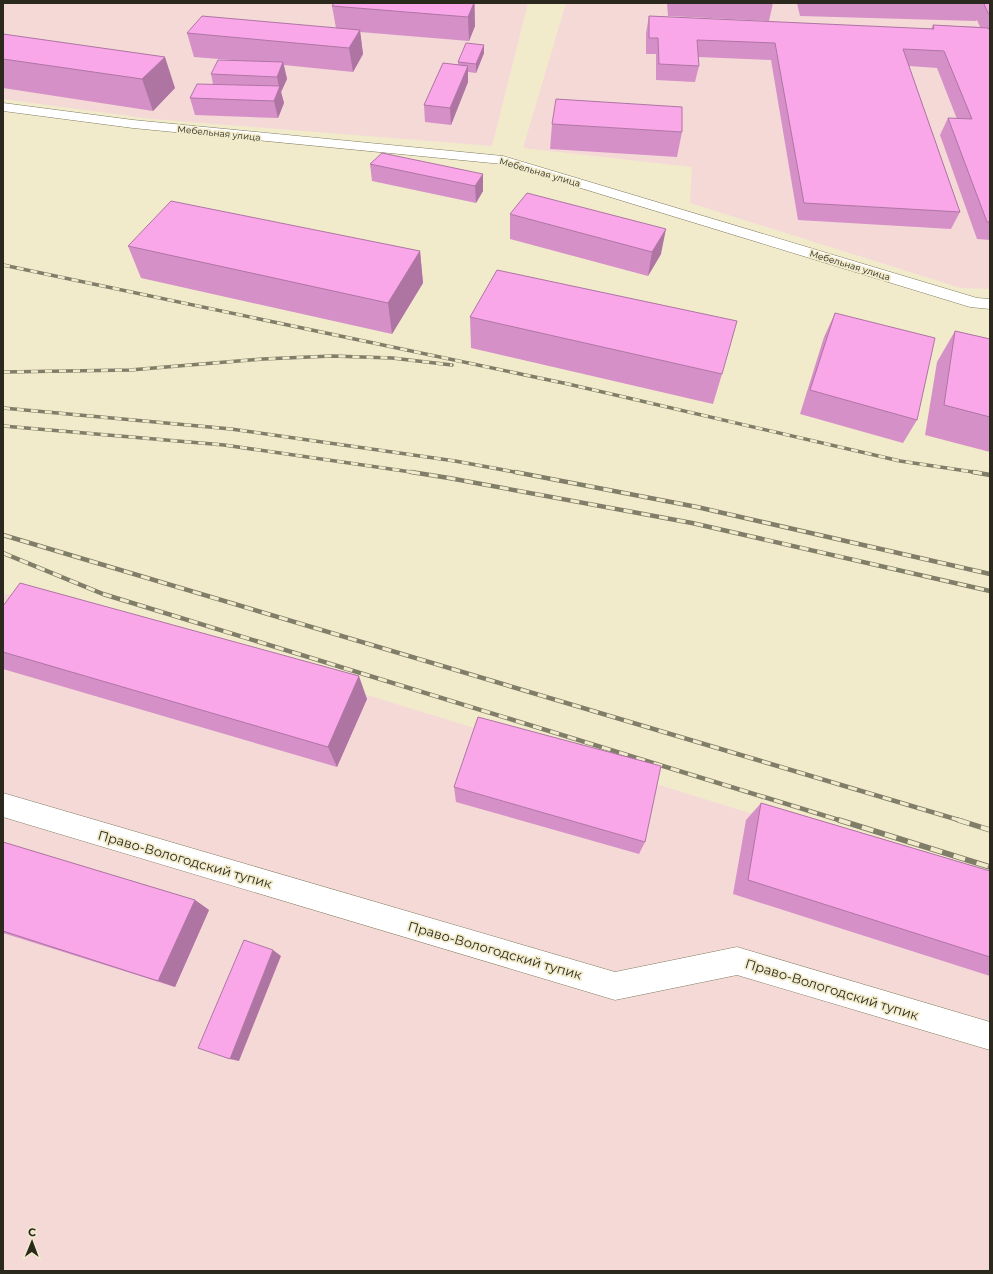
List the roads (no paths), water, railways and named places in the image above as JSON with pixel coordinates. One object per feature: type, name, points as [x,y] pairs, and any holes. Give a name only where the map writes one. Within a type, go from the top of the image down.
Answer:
[{"type":"street","name":"Мебельная улица","points":[[3,107],[133,124],[503,160],[976,303],[990,304]]},
{"type":"street","name":"Право-Вологодский тупик","points":[[3,805],[615,986],[737,961],[990,1036]]},
{"type":"railway","points":[[3,265],[568,384],[900,461],[980,473]]},
{"type":"railway","points":[[3,372],[130,370],[263,359],[332,356],[392,358],[452,365]]},
{"type":"railway","points":[[3,408],[231,429],[455,461],[520,473]]},
{"type":"railway","points":[[3,426],[224,445],[418,473]]},
{"type":"railway","points":[[411,472],[692,523],[990,591]]},
{"type":"railway","points":[[515,472],[697,507],[990,574]]},
{"type":"railway","points":[[973,472],[990,475]]},
{"type":"railway","points":[[3,535],[962,821]]},
{"type":"railway","points":[[3,553],[103,594],[842,821]]},
{"type":"railway","points":[[839,820],[990,867]]},
{"type":"railway","points":[[958,820],[990,830]]}]
